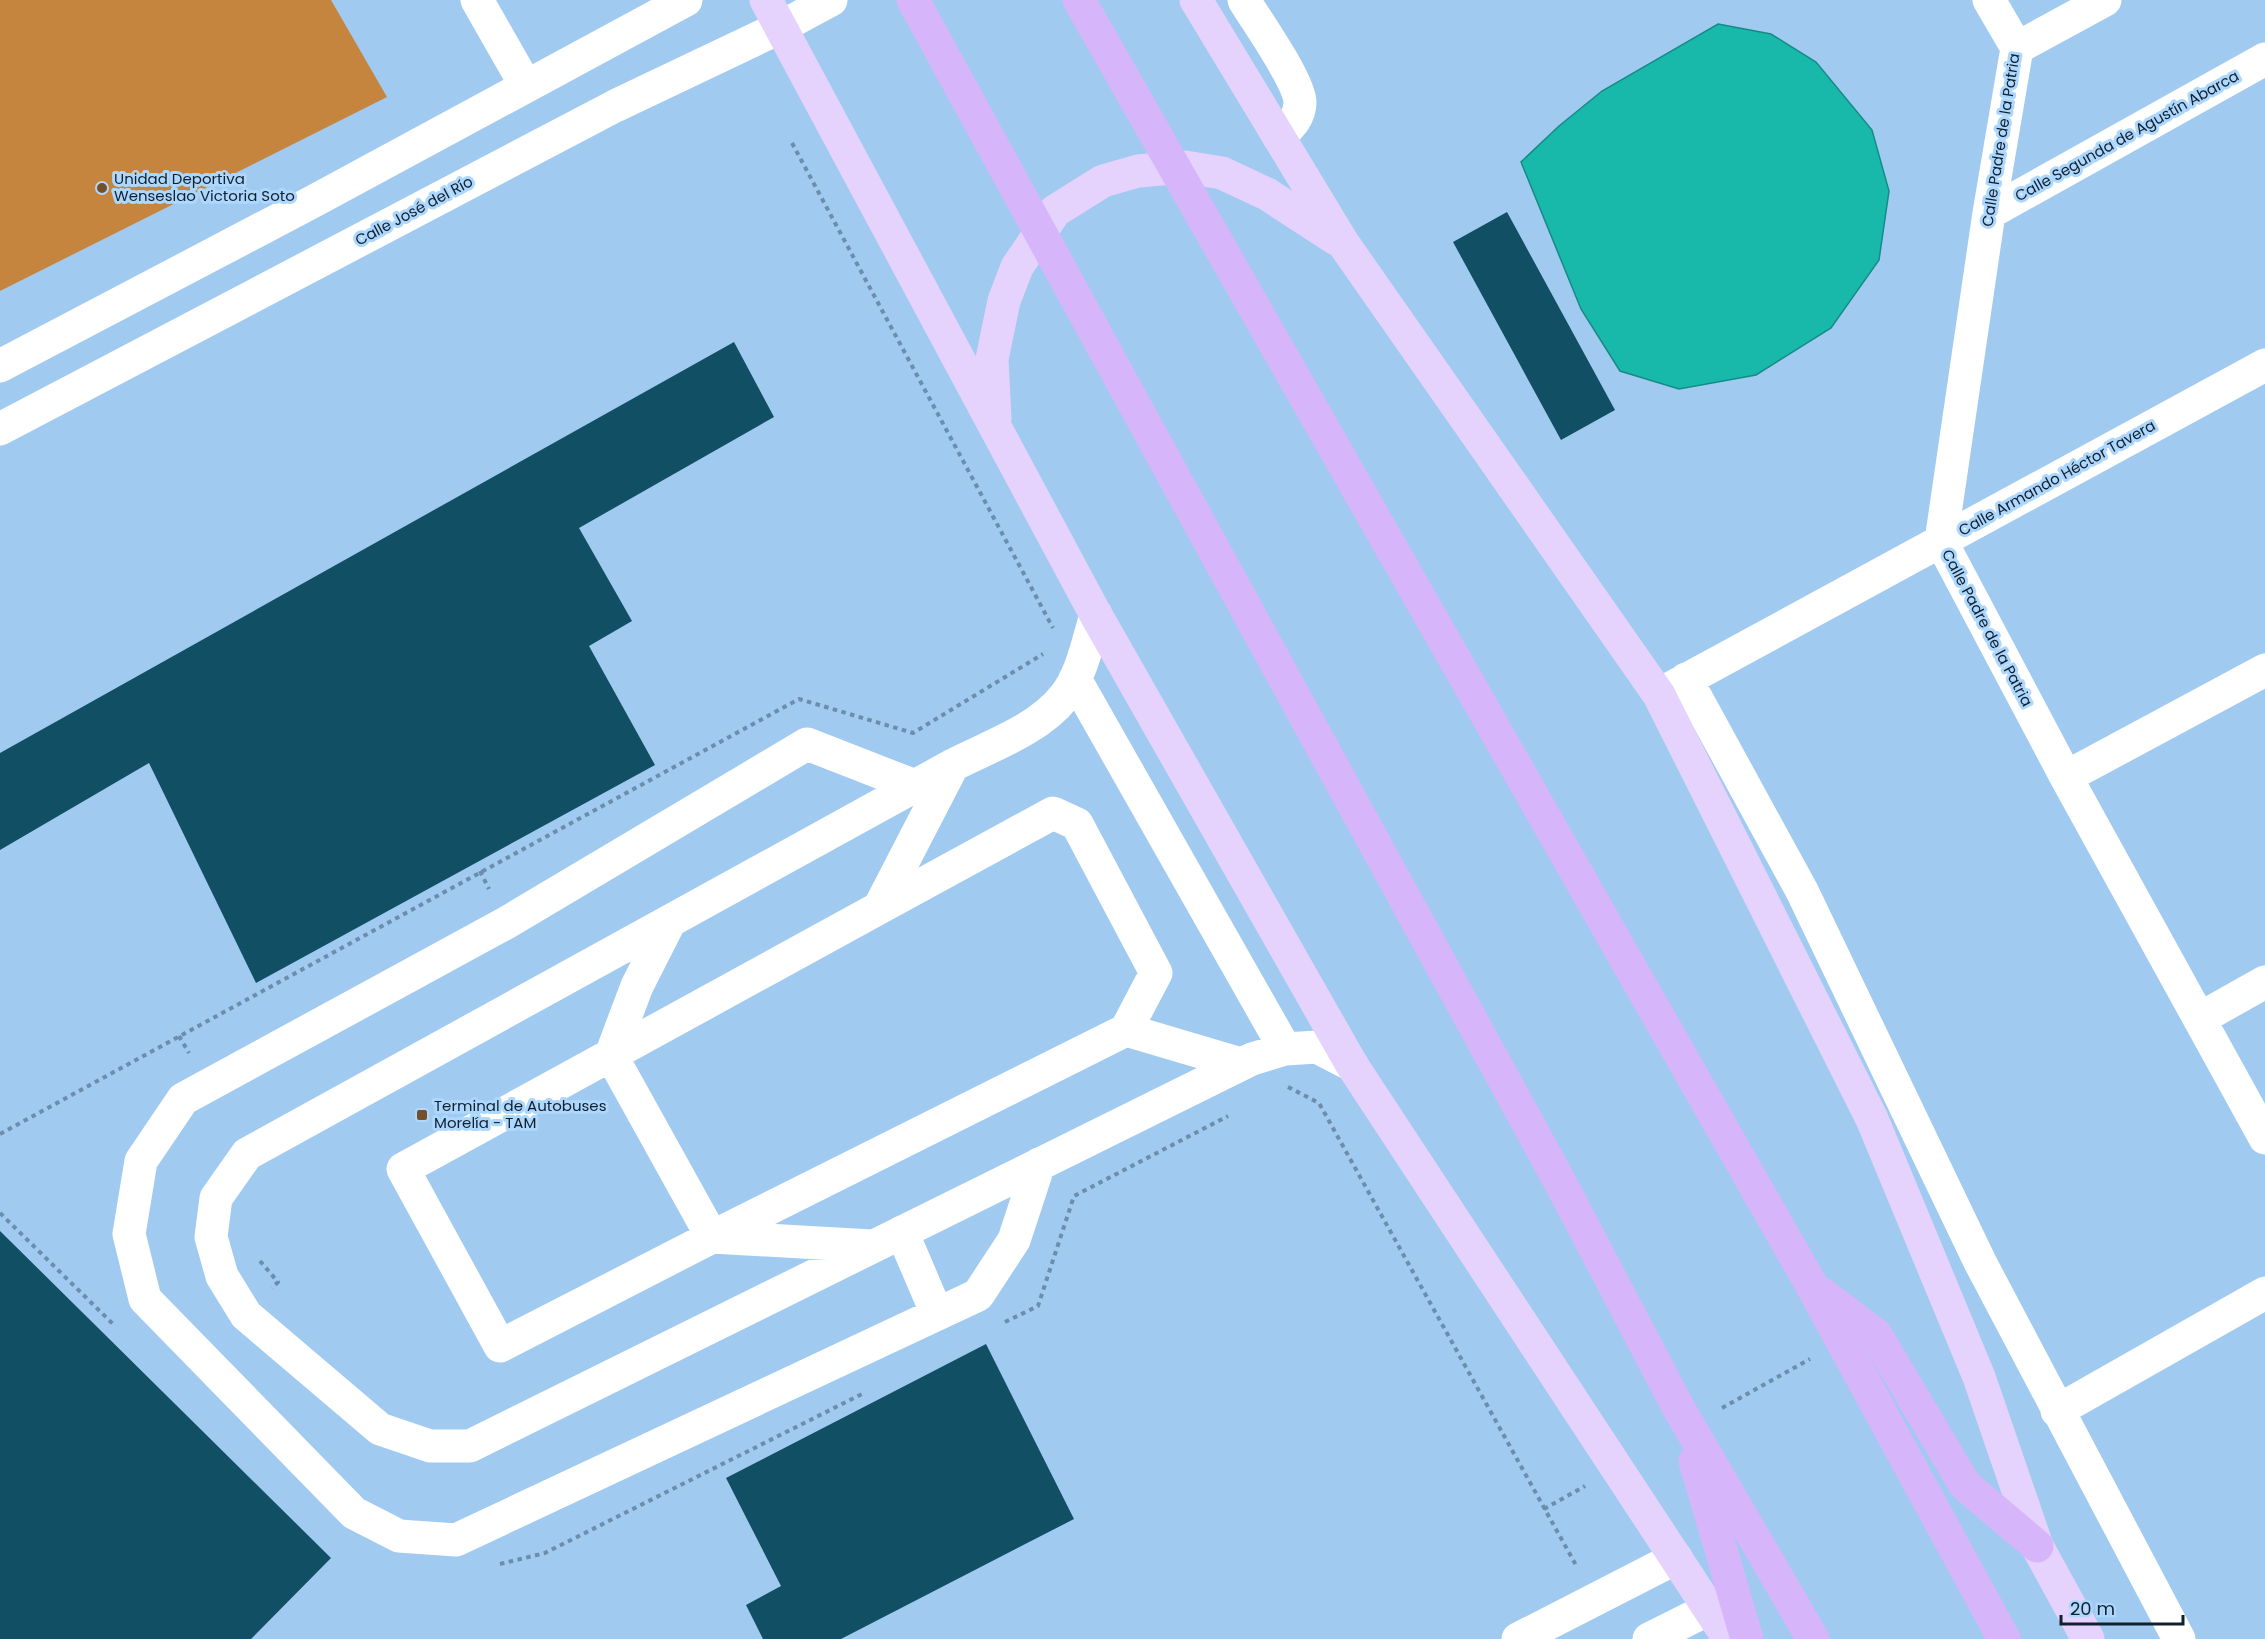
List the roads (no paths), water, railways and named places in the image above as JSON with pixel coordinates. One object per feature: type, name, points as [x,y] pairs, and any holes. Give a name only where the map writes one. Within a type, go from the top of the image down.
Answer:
[{"type":"highway","points":[[913,0],[1560,1182],[1678,1407],[1813,1639]]},
{"type":"highway","points":[[1079,0],[1812,1286],[2004,1639]]},
{"type":"highway","points":[[1812,1286],[1876,1335],[1965,1485],[2037,1546]]},
{"type":"highway","points":[[1678,1407],[1747,1639]]},
{"type":"main road","points":[[1196,0],[1343,243],[1673,687],[1872,1119],[1979,1377],[2037,1546],[2088,1639]]},
{"type":"main road","points":[[772,14],[1096,615],[1352,1065],[1730,1639]]},
{"type":"main road","points":[[996,430],[992,359],[1004,301],[1017,267],[1055,211],[1103,181],[1138,171],[1185,167],[1222,173],[1267,194],[1343,243]]},
{"type":"street","points":[[477,0],[526,86]]},
{"type":"street","points":[[0,366],[526,86],[641,10],[686,0]]},
{"type":"street","name":"Calle José del Río","points":[[0,429],[605,111],[772,14],[831,0]]},
{"type":"street","points":[[1244,0],[1293,82],[1300,101],[1294,122],[1279,136]]},
{"type":"street","name":"Calle Padre de la Patria","points":[[1989,0],[2017,48],[1989,213],[1941,542],[2066,777],[2201,1018],[2265,1138]]},
{"type":"street","points":[[2017,48],[2104,0]]},
{"type":"street","name":"Calle Segunda de Agustín Abarca","points":[[1989,213],[2265,59]]},
{"type":"street","name":"Calle Armando Héctor Tavera","points":[[1673,687],[2265,365]]},
{"type":"street","points":[[1096,615],[1075,679],[1065,697],[1044,718],[953,765],[247,1154],[216,1197],[211,1237],[222,1276],[246,1314],[380,1428],[430,1446],[470,1446],[1241,1064],[1262,1055],[1286,1049],[1317,1047],[1352,1065]]},
{"type":"street","points":[[2066,777],[2265,670]]},
{"type":"street","points":[[1075,679],[1286,1049]]},
{"type":"street","points":[[1673,687],[1802,891],[1980,1262],[2179,1639]]},
{"type":"street","points":[[915,786],[807,744],[506,923],[183,1099],[141,1161],[129,1234],[145,1299],[354,1513],[399,1536],[456,1540],[978,1295],[1014,1239],[1039,1164]]},
{"type":"street","points":[[879,908],[953,765]]},
{"type":"street","points":[[1053,813],[1077,824],[1156,973],[1126,1030],[500,1346],[403,1169],[1053,813]]},
{"type":"street","points":[[670,921],[637,987],[611,1055],[712,1237]]},
{"type":"street","points":[[2201,1018],[2265,982]]},
{"type":"street","points":[[1126,1030],[1241,1064]]},
{"type":"street","points":[[1872,1119],[1903,1099]]},
{"type":"street","points":[[902,1232],[938,1314]]},
{"type":"street","points":[[712,1237],[872,1246]]},
{"type":"street","points":[[2057,1410],[2265,1293]]},
{"type":"street","points":[[1518,1639],[1676,1558]]},
{"type":"street","points":[[1649,1639],[1709,1609]]},
{"type":"place","name":"Unidad Deportiva Wenseslao Victoria Soto","points":[[102,188]]},
{"type":"place","name":"Terminal de Autobuses Morelía - TAM","points":[[422,1115]]}]
